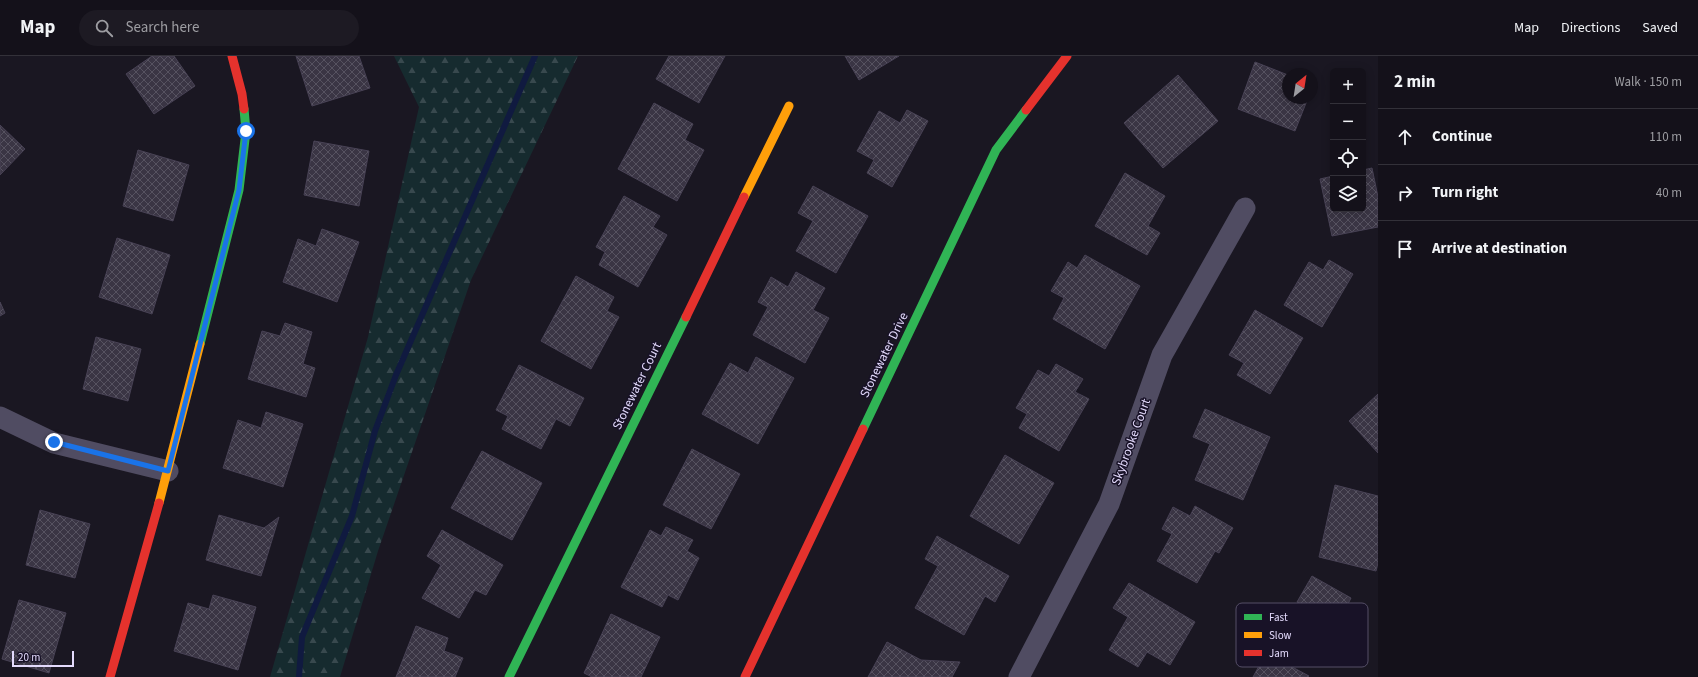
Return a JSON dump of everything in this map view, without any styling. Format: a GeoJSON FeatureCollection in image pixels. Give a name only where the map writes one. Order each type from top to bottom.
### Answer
{"type":"FeatureCollection","features":[{"type":"Feature","properties":{"kind":"street"},"geometry":{"type":"LineString","coordinates":[[110,677],[168,471],[239,190],[246,131],[242,94],[232,56]]}},
{"type":"Feature","properties":{"kind":"street","name":"Stonewater Drive"},"geometry":{"type":"LineString","coordinates":[[745,677],[996,150],[1067,56]]}},
{"type":"Feature","properties":{"kind":"street","name":"Stonewater Court"},"geometry":{"type":"LineString","coordinates":[[509,677],[789,106]]}},
{"type":"Feature","properties":{"kind":"street","name":"Skybrooke Court"},"geometry":{"type":"LineString","coordinates":[[1019,677],[1109,504],[1162,355],[1245,208]]}},
{"type":"Feature","properties":{"kind":"street"},"geometry":{"type":"LineString","coordinates":[[0,417],[54,442],[168,471]]}},
{"type":"Feature","properties":{"kind":"green space"},"geometry":{"type":"Polygon","coordinates":[[[394,56],[578,56],[471,280],[378,551],[340,677],[270,677],[368,337],[419,107],[394,56]]]}},
{"type":"Feature","properties":{"kind":"building"},"geometry":{"type":"Polygon","coordinates":[[[152,56],[174,56],[195,86],[154,114],[126,74],[152,56]]]}},
{"type":"Feature","properties":{"kind":"building"},"geometry":{"type":"Polygon","coordinates":[[[296,56],[359,56],[370,88],[312,106],[296,56]]]}},
{"type":"Feature","properties":{"kind":"building"},"geometry":{"type":"Polygon","coordinates":[[[669,56],[725,56],[699,103],[656,79],[669,56]]]}},
{"type":"Feature","properties":{"kind":"building"},"geometry":{"type":"Polygon","coordinates":[[[845,56],[899,56],[859,80],[845,56]]]}},
{"type":"Feature","properties":{"kind":"building"},"geometry":{"type":"Polygon","coordinates":[[[1255,62],[1282,73],[1282,104],[1306,104],[1295,131],[1238,109],[1255,62]]]}},
{"type":"Feature","properties":{"kind":"building"},"geometry":{"type":"Polygon","coordinates":[[[1178,75],[1218,121],[1163,168],[1124,123],[1178,75]]]}},
{"type":"Feature","properties":{"kind":"building"},"geometry":{"type":"Polygon","coordinates":[[[654,103],[693,124],[685,140],[704,150],[677,201],[618,169],[654,103]]]}},
{"type":"Feature","properties":{"kind":"building"},"geometry":{"type":"Polygon","coordinates":[[[907,110],[928,121],[892,187],[867,173],[874,160],[857,151],[879,111],[900,123],[907,110]]]}},
{"type":"Feature","properties":{"kind":"building"},"geometry":{"type":"Polygon","coordinates":[[[0,125],[25,149],[0,175],[0,125]]]}},
{"type":"Feature","properties":{"kind":"building"},"geometry":{"type":"Polygon","coordinates":[[[314,141],[369,151],[359,206],[304,195],[314,141]]]}},
{"type":"Feature","properties":{"kind":"building"},"geometry":{"type":"Polygon","coordinates":[[[138,150],[189,165],[173,221],[123,206],[138,150]]]}},
{"type":"Feature","properties":{"kind":"building"},"geometry":{"type":"Polygon","coordinates":[[[1372,168],[1378,197],[1378,227],[1332,236],[1320,179],[1330,177],[1330,212],[1366,212],[1366,169],[1372,168]]]}},
{"type":"Feature","properties":{"kind":"building"},"geometry":{"type":"Polygon","coordinates":[[[1125,173],[1165,196],[1148,226],[1160,233],[1147,255],[1095,226],[1125,173]]]}},
{"type":"Feature","properties":{"kind":"building"},"geometry":{"type":"Polygon","coordinates":[[[813,186],[868,216],[836,273],[796,251],[813,221],[798,213],[813,186]]]}},
{"type":"Feature","properties":{"kind":"building"},"geometry":{"type":"Polygon","coordinates":[[[624,196],[660,216],[653,227],[667,235],[638,287],[599,265],[605,252],[596,247],[624,196]]]}},
{"type":"Feature","properties":{"kind":"building"},"geometry":{"type":"Polygon","coordinates":[[[322,229],[359,242],[337,302],[283,282],[298,239],[316,246],[322,229]]]}},
{"type":"Feature","properties":{"kind":"building"},"geometry":{"type":"Polygon","coordinates":[[[117,238],[170,255],[152,314],[99,297],[117,238]]]}},
{"type":"Feature","properties":{"kind":"building"},"geometry":{"type":"Polygon","coordinates":[[[1085,255],[1140,286],[1105,349],[1053,319],[1064,298],[1051,291],[1068,262],[1077,268],[1085,255]]]}},
{"type":"Feature","properties":{"kind":"building"},"geometry":{"type":"Polygon","coordinates":[[[1329,260],[1353,274],[1322,327],[1284,305],[1309,262],[1323,270],[1329,260]]]}},
{"type":"Feature","properties":{"kind":"building"},"geometry":{"type":"Polygon","coordinates":[[[796,272],[825,288],[813,310],[829,318],[805,363],[753,335],[768,307],[758,302],[771,277],[788,287],[796,272]]]}},
{"type":"Feature","properties":{"kind":"building"},"geometry":{"type":"Polygon","coordinates":[[[576,276],[614,297],[607,311],[619,317],[591,369],[541,341],[576,276]]]}},
{"type":"Feature","properties":{"kind":"building"},"geometry":{"type":"Polygon","coordinates":[[[0,302],[5,313],[0,316],[0,302]]]}},
{"type":"Feature","properties":{"kind":"building"},"geometry":{"type":"Polygon","coordinates":[[[1255,310],[1303,338],[1270,394],[1237,375],[1244,363],[1229,355],[1255,310]]]}},
{"type":"Feature","properties":{"kind":"building"},"geometry":{"type":"Polygon","coordinates":[[[285,323],[312,332],[303,364],[315,368],[306,397],[248,379],[262,331],[280,336],[285,323]]]}},
{"type":"Feature","properties":{"kind":"building"},"geometry":{"type":"Polygon","coordinates":[[[96,337],[141,349],[128,401],[83,389],[96,337]]]}},
{"type":"Feature","properties":{"kind":"building"},"geometry":{"type":"Polygon","coordinates":[[[756,357],[794,378],[758,444],[702,414],[730,363],[748,373],[756,357]]]}},
{"type":"Feature","properties":{"kind":"building"},"geometry":{"type":"Polygon","coordinates":[[[1056,364],[1083,379],[1075,392],[1089,399],[1059,451],[1019,428],[1027,414],[1016,408],[1038,370],[1049,376],[1056,364]]]}},
{"type":"Feature","properties":{"kind":"building"},"geometry":{"type":"Polygon","coordinates":[[[519,365],[584,398],[570,426],[556,419],[541,449],[502,429],[508,416],[496,410],[519,365]]]}},
{"type":"Feature","properties":{"kind":"building"},"geometry":{"type":"Polygon","coordinates":[[[1378,394],[1378,453],[1349,421],[1378,394]]]}},
{"type":"Feature","properties":{"kind":"building"},"geometry":{"type":"Polygon","coordinates":[[[1205,409],[1270,437],[1243,500],[1195,480],[1210,444],[1193,437],[1205,409]]]}},
{"type":"Feature","properties":{"kind":"building"},"geometry":{"type":"Polygon","coordinates":[[[266,412],[303,424],[283,487],[223,468],[238,420],[261,428],[266,412]]]}},
{"type":"Feature","properties":{"kind":"building"},"geometry":{"type":"Polygon","coordinates":[[[692,449],[740,474],[711,529],[663,505],[692,449]]]}},
{"type":"Feature","properties":{"kind":"building"},"geometry":{"type":"Polygon","coordinates":[[[482,451],[542,483],[512,540],[451,508],[482,451]]]}},
{"type":"Feature","properties":{"kind":"building"},"geometry":{"type":"Polygon","coordinates":[[[1005,455],[1054,483],[1019,544],[970,516],[1005,455]]]}},
{"type":"Feature","properties":{"kind":"building"},"geometry":{"type":"Polygon","coordinates":[[[1335,485],[1378,496],[1378,563],[1376,571],[1319,557],[1335,485]]]}},
{"type":"Feature","properties":{"kind":"building"},"geometry":{"type":"Polygon","coordinates":[[[1195,506],[1233,528],[1219,553],[1215,551],[1197,583],[1157,561],[1172,534],[1162,529],[1173,507],[1190,516],[1195,506]]]}},
{"type":"Feature","properties":{"kind":"building"},"geometry":{"type":"Polygon","coordinates":[[[40,510],[90,524],[75,578],[26,565],[40,510]]]}},
{"type":"Feature","properties":{"kind":"building"},"geometry":{"type":"Polygon","coordinates":[[[219,515],[264,528],[279,517],[261,576],[206,560],[219,515]]]}},
{"type":"Feature","properties":{"kind":"building"},"geometry":{"type":"Polygon","coordinates":[[[666,527],[693,540],[687,551],[699,558],[678,600],[668,595],[662,607],[621,587],[650,530],[661,536],[666,527]]]}},
{"type":"Feature","properties":{"kind":"building"},"geometry":{"type":"Polygon","coordinates":[[[442,530],[503,565],[486,595],[475,590],[459,618],[422,598],[441,565],[427,556],[442,530]]]}},
{"type":"Feature","properties":{"kind":"building"},"geometry":{"type":"Polygon","coordinates":[[[937,536],[1009,576],[995,602],[985,596],[964,635],[915,608],[938,566],[925,559],[937,536]]]}},
{"type":"Feature","properties":{"kind":"building"},"geometry":{"type":"Polygon","coordinates":[[[1312,576],[1351,598],[1348,603],[1297,602],[1312,576]]]}},
{"type":"Feature","properties":{"kind":"building"},"geometry":{"type":"Polygon","coordinates":[[[1129,583],[1195,622],[1170,665],[1147,652],[1138,667],[1109,650],[1128,617],[1113,608],[1129,583]]]}},
{"type":"Feature","properties":{"kind":"building"},"geometry":{"type":"Polygon","coordinates":[[[213,595],[256,607],[238,670],[174,651],[188,603],[209,609],[213,595]]]}},
{"type":"Feature","properties":{"kind":"building"},"geometry":{"type":"Polygon","coordinates":[[[19,600],[66,613],[49,673],[2,659],[19,600]]]}},
{"type":"Feature","properties":{"kind":"building"},"geometry":{"type":"Polygon","coordinates":[[[611,614],[660,637],[641,677],[592,677],[584,673],[611,614]]]}},
{"type":"Feature","properties":{"kind":"building"},"geometry":{"type":"Polygon","coordinates":[[[416,626],[448,638],[444,651],[463,658],[455,677],[396,677],[416,626]]]}},
{"type":"Feature","properties":{"kind":"building"},"geometry":{"type":"Polygon","coordinates":[[[887,642],[921,660],[960,662],[952,677],[868,677],[887,642]]]}},
{"type":"Feature","properties":{"kind":"building"},"geometry":{"type":"Polygon","coordinates":[[[1258,667],[1292,667],[1309,676],[1308,677],[1253,677],[1258,667]]]}},
{"type":"Feature","properties":{"kind":"waterway"},"geometry":{"type":"LineString","coordinates":[[299,677],[302,637],[352,516],[375,431],[396,375],[535,56]]}},
{"type":"Feature","properties":{"kind":"traffic: fast"},"geometry":{"type":"LineString","coordinates":[[200,344],[239,190],[246,131],[244,109]]}},
{"type":"Feature","properties":{"kind":"traffic: fast"},"geometry":{"type":"LineString","coordinates":[[863,429],[996,150],[1026,110]]}},
{"type":"Feature","properties":{"kind":"traffic: fast"},"geometry":{"type":"LineString","coordinates":[[509,677],[686,317]]}},
{"type":"Feature","properties":{"kind":"traffic: slow"},"geometry":{"type":"LineString","coordinates":[[744,197],[789,106]]}},
{"type":"Feature","properties":{"kind":"traffic: slow"},"geometry":{"type":"LineString","coordinates":[[159,503],[200,344]]}},
{"type":"Feature","properties":{"kind":"traffic: jam"},"geometry":{"type":"LineString","coordinates":[[232,56],[242,94],[244,109]]}},
{"type":"Feature","properties":{"kind":"traffic: jam"},"geometry":{"type":"LineString","coordinates":[[1026,110],[1067,56]]}},
{"type":"Feature","properties":{"kind":"traffic: jam"},"geometry":{"type":"LineString","coordinates":[[686,317],[744,197]]}},
{"type":"Feature","properties":{"kind":"traffic: jam"},"geometry":{"type":"LineString","coordinates":[[745,677],[863,429]]}},
{"type":"Feature","properties":{"kind":"traffic: jam"},"geometry":{"type":"LineString","coordinates":[[110,677],[159,503]]}},
{"type":"Feature","properties":{"kind":"route"},"geometry":{"type":"LineString","coordinates":[[54,442],[168,471],[239,190],[246,131]]}}]}
